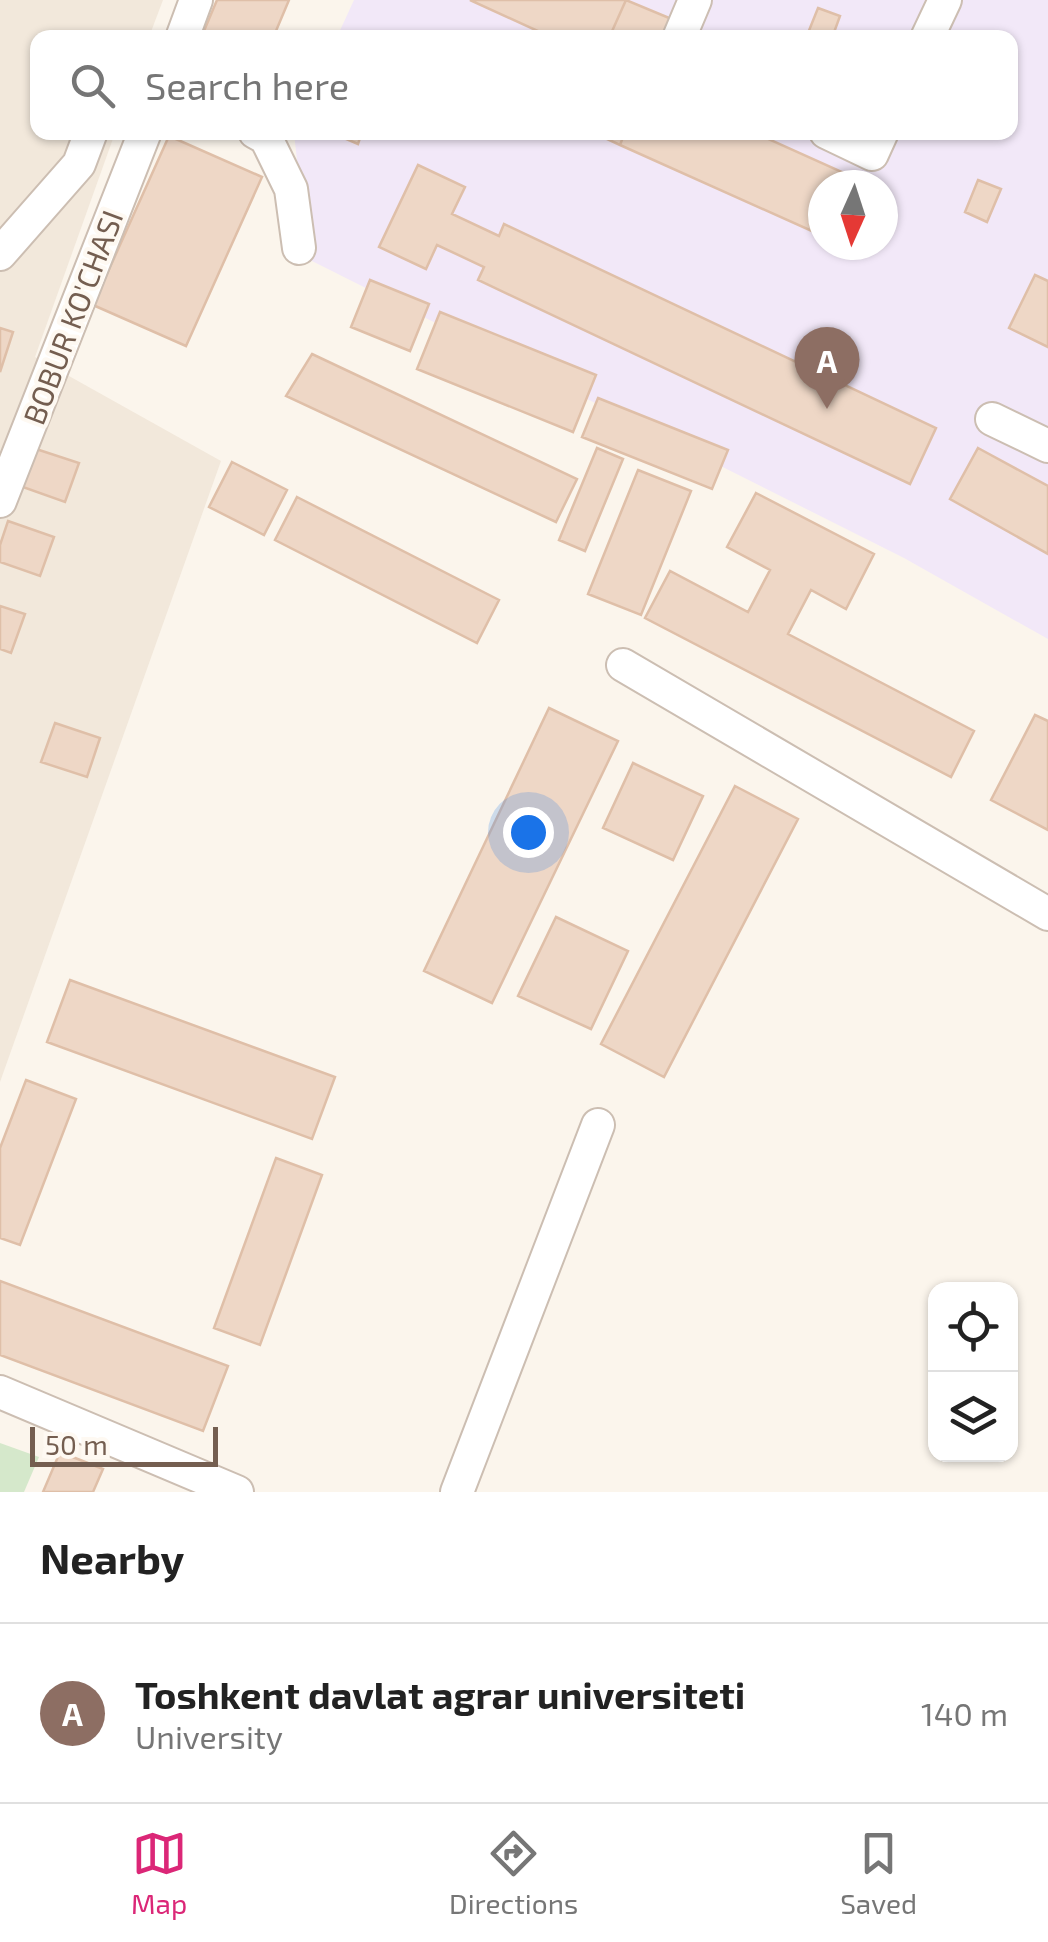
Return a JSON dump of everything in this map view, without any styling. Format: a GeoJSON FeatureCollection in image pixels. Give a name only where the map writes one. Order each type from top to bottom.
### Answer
{"type":"FeatureCollection","features":[{"type":"Feature","properties":{"kind":"street"},"geometry":{"type":"LineString","coordinates":[[185,30],[196,0]]}},
{"type":"Feature","properties":{"kind":"street"},"geometry":{"type":"LineString","coordinates":[[682,30],[695,0]]}},
{"type":"Feature","properties":{"kind":"street"},"geometry":{"type":"LineString","coordinates":[[931,30],[945,0]]}},
{"type":"Feature","properties":{"kind":"street"},"geometry":{"type":"LineString","coordinates":[[0,254],[80,164],[88,140]]}},
{"type":"Feature","properties":{"kind":"street","name":"BOBUR KO'CHASI"},"geometry":{"type":"LineString","coordinates":[[0,501],[142,140]]}},
{"type":"Feature","properties":{"kind":"street"},"geometry":{"type":"LineString","coordinates":[[267,140],[291,189],[299,248]]}},
{"type":"Feature","properties":{"kind":"street"},"geometry":{"type":"LineString","coordinates":[[843,140],[872,154],[878,140]]}},
{"type":"Feature","properties":{"kind":"street"},"geometry":{"type":"LineString","coordinates":[[992,420],[1048,446]]}},
{"type":"Feature","properties":{"kind":"street"},"geometry":{"type":"LineString","coordinates":[[624,665],[1048,914]]}},
{"type":"Feature","properties":{"kind":"street"},"geometry":{"type":"LineString","coordinates":[[457,1492],[598,1125]]}},
{"type":"Feature","properties":{"kind":"street"},"geometry":{"type":"LineString","coordinates":[[0,1392],[237,1492]]}},
{"type":"Feature","properties":{"kind":"shaded area"},"geometry":{"type":"Polygon","coordinates":[[[0,0],[163,0],[152,30],[30,30],[30,140],[112,140],[35,357],[221,461],[0,1082],[0,0]]]}},
{"type":"Feature","properties":{"kind":"shaded area"},"geometry":{"type":"Polygon","coordinates":[[[354,0],[1048,0],[1048,639],[904,558],[308,259],[295,140],[1018,140],[1018,30],[340,30],[354,0]]]}},
{"type":"Feature","properties":{"kind":"green space"},"geometry":{"type":"Polygon","coordinates":[[[0,1443],[39,1457],[24,1492],[0,1492],[0,1443]]]}},
{"type":"Feature","properties":{"kind":"building"},"geometry":{"type":"Polygon","coordinates":[[[217,0],[289,0],[276,30],[204,30],[217,0]]]}},
{"type":"Feature","properties":{"kind":"building"},"geometry":{"type":"Polygon","coordinates":[[[470,0],[626,0],[613,30],[536,30],[470,0]]]}},
{"type":"Feature","properties":{"kind":"building"},"geometry":{"type":"Polygon","coordinates":[[[626,0],[674,20],[670,30],[613,30],[626,0]]]}},
{"type":"Feature","properties":{"kind":"building"},"geometry":{"type":"Polygon","coordinates":[[[818,8],[840,16],[835,30],[809,30],[818,8]]]}},
{"type":"Feature","properties":{"kind":"building"},"geometry":{"type":"Polygon","coordinates":[[[167,140],[178,140],[262,177],[186,346],[93,305],[167,140]]]}},
{"type":"Feature","properties":{"kind":"building"},"geometry":{"type":"Polygon","coordinates":[[[622,140],[771,140],[838,170],[808,170],[808,229],[620,145],[622,140]]]}},
{"type":"Feature","properties":{"kind":"building"},"geometry":{"type":"Polygon","coordinates":[[[418,165],[465,187],[452,214],[499,236],[504,224],[936,428],[910,484],[478,280],[484,267],[437,245],[426,269],[379,247],[418,165]]]}},
{"type":"Feature","properties":{"kind":"building"},"geometry":{"type":"Polygon","coordinates":[[[978,180],[1001,189],[987,222],[965,212],[978,180]]]}},
{"type":"Feature","properties":{"kind":"building"},"geometry":{"type":"Polygon","coordinates":[[[1035,275],[1048,281],[1048,347],[1009,328],[1035,275]]]}},
{"type":"Feature","properties":{"kind":"building"},"geometry":{"type":"Polygon","coordinates":[[[370,280],[429,304],[410,351],[351,327],[370,280]]]}},
{"type":"Feature","properties":{"kind":"building"},"geometry":{"type":"Polygon","coordinates":[[[440,312],[596,375],[573,432],[417,369],[440,312]]]}},
{"type":"Feature","properties":{"kind":"building"},"geometry":{"type":"Polygon","coordinates":[[[0,328],[13,332],[0,372],[0,328]]]}},
{"type":"Feature","properties":{"kind":"building"},"geometry":{"type":"Polygon","coordinates":[[[312,354],[577,479],[556,522],[286,396],[312,354]]]}},
{"type":"Feature","properties":{"kind":"building"},"geometry":{"type":"Polygon","coordinates":[[[598,398],[728,450],[712,489],[582,437],[598,398]]]}},
{"type":"Feature","properties":{"kind":"building"},"geometry":{"type":"Polygon","coordinates":[[[33,448],[79,463],[65,502],[20,486],[33,448]]]}},
{"type":"Feature","properties":{"kind":"building"},"geometry":{"type":"Polygon","coordinates":[[[597,448],[623,459],[585,551],[559,540],[597,448]]]}},
{"type":"Feature","properties":{"kind":"building"},"geometry":{"type":"Polygon","coordinates":[[[978,448],[1048,486],[1048,554],[950,499],[978,448]]]}},
{"type":"Feature","properties":{"kind":"building"},"geometry":{"type":"Polygon","coordinates":[[[232,462],[287,490],[264,535],[209,507],[232,462]]]}},
{"type":"Feature","properties":{"kind":"building"},"geometry":{"type":"Polygon","coordinates":[[[638,470],[691,491],[641,615],[588,594],[638,470]]]}},
{"type":"Feature","properties":{"kind":"building"},"geometry":{"type":"Polygon","coordinates":[[[756,493],[874,554],[846,609],[811,590],[788,634],[974,731],[951,777],[645,618],[670,571],[748,612],[770,570],[727,547],[756,493]]]}},
{"type":"Feature","properties":{"kind":"building"},"geometry":{"type":"Polygon","coordinates":[[[297,497],[499,600],[477,643],[275,540],[297,497]]]}},
{"type":"Feature","properties":{"kind":"building"},"geometry":{"type":"Polygon","coordinates":[[[8,521],[54,537],[40,576],[0,562],[0,545],[8,521]]]}},
{"type":"Feature","properties":{"kind":"building"},"geometry":{"type":"Polygon","coordinates":[[[0,606],[25,614],[11,653],[0,649],[0,606]]]}},
{"type":"Feature","properties":{"kind":"building"},"geometry":{"type":"Polygon","coordinates":[[[549,708],[618,741],[492,1003],[424,971],[549,708]]]}},
{"type":"Feature","properties":{"kind":"building"},"geometry":{"type":"Polygon","coordinates":[[[1035,715],[1048,721],[1048,830],[991,800],[1035,715]]]}},
{"type":"Feature","properties":{"kind":"building"},"geometry":{"type":"Polygon","coordinates":[[[55,723],[100,738],[87,777],[41,762],[55,723]]]}},
{"type":"Feature","properties":{"kind":"building"},"geometry":{"type":"Polygon","coordinates":[[[633,763],[703,796],[673,860],[603,828],[633,763]]]}},
{"type":"Feature","properties":{"kind":"building"},"geometry":{"type":"Polygon","coordinates":[[[735,786],[798,819],[664,1077],[601,1044],[735,786]]]}},
{"type":"Feature","properties":{"kind":"building"},"geometry":{"type":"Polygon","coordinates":[[[556,917],[628,951],[591,1029],[518,996],[556,917]]]}},
{"type":"Feature","properties":{"kind":"building"},"geometry":{"type":"Polygon","coordinates":[[[70,980],[335,1077],[312,1139],[47,1042],[70,980]]]}},
{"type":"Feature","properties":{"kind":"building"},"geometry":{"type":"Polygon","coordinates":[[[26,1080],[76,1099],[20,1245],[0,1238],[0,1148],[26,1080]]]}},
{"type":"Feature","properties":{"kind":"building"},"geometry":{"type":"Polygon","coordinates":[[[276,1158],[322,1175],[260,1345],[214,1328],[276,1158]]]}},
{"type":"Feature","properties":{"kind":"building"},"geometry":{"type":"Polygon","coordinates":[[[0,1281],[228,1366],[203,1431],[0,1355],[0,1281]]]}},
{"type":"Feature","properties":{"kind":"building"},"geometry":{"type":"Polygon","coordinates":[[[60,1452],[103,1469],[93,1492],[43,1492],[60,1452]]]}},
{"type":"Feature","properties":{"kind":"place","name":"Toshkent davlat agrar universiteti"},"geometry":{"type":"Point","coordinates":[827,409]}}]}
